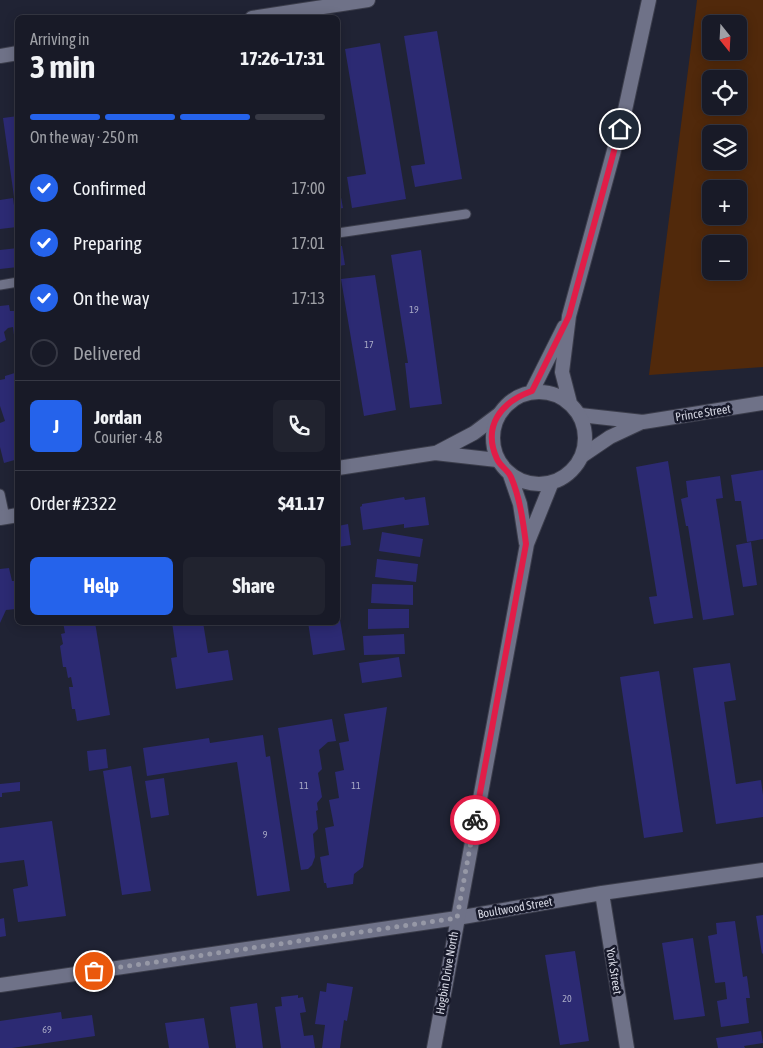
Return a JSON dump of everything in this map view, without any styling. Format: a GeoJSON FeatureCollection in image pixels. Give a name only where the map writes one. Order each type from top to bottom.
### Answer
{"type":"FeatureCollection","features":[{"type":"Feature","properties":{"kind":"street"},"geometry":{"type":"LineString","coordinates":[[271,15],[368,0]]}},
{"type":"Feature","properties":{"kind":"street"},"geometry":{"type":"LineString","coordinates":[[570,403],[562,372],[569,316],[625,110],[649,0]]}},
{"type":"Feature","properties":{"kind":"street"},"geometry":{"type":"LineString","coordinates":[[0,56],[15,54]]}},
{"type":"Feature","properties":{"kind":"street"},"geometry":{"type":"LineString","coordinates":[[532,391],[569,316]]}},
{"type":"Feature","properties":{"kind":"street"},"geometry":{"type":"LineString","coordinates":[[532,391],[559,395],[570,403],[580,415],[585,428],[582,456],[574,468],[564,477],[552,482],[537,484],[523,482],[510,474],[497,460],[492,445],[493,429],[498,415],[506,404],[518,396],[532,391]]}},
{"type":"Feature","properties":{"kind":"street","name":"Prince Street"},"geometry":{"type":"LineString","coordinates":[[580,415],[643,422],[763,404]]}},
{"type":"Feature","properties":{"kind":"street"},"geometry":{"type":"LineString","coordinates":[[435,453],[474,433],[498,415]]}},
{"type":"Feature","properties":{"kind":"street","name":"Prince Street"},"geometry":{"type":"LineString","coordinates":[[582,456],[610,437],[643,422]]}},
{"type":"Feature","properties":{"kind":"street"},"geometry":{"type":"LineString","coordinates":[[340,468],[435,453],[497,460]]}},
{"type":"Feature","properties":{"kind":"street","name":"Hogbin Drive North"},"geometry":{"type":"LineString","coordinates":[[510,474],[520,504],[526,544]]}},
{"type":"Feature","properties":{"kind":"street","name":"Hogbin Drive North"},"geometry":{"type":"LineString","coordinates":[[434,1048],[526,544],[552,482]]}},
{"type":"Feature","properties":{"kind":"street","name":"Boultwood Street"},"geometry":{"type":"LineString","coordinates":[[0,984],[457,918],[602,893],[763,870]]}},
{"type":"Feature","properties":{"kind":"street","name":"York Street"},"geometry":{"type":"LineString","coordinates":[[602,893],[627,1048]]}},
{"type":"Feature","properties":{"kind":"lane"},"geometry":{"type":"LineString","coordinates":[[340,233],[466,214]]}},
{"type":"Feature","properties":{"kind":"lane"},"geometry":{"type":"LineString","coordinates":[[0,285],[15,282]]}},
{"type":"Feature","properties":{"kind":"lane"},"geometry":{"type":"LineString","coordinates":[[0,494],[7,517]]}},
{"type":"Feature","properties":{"kind":"shaded area"},"geometry":{"type":"Polygon","coordinates":[[[697,0],[763,0],[763,367],[649,375],[697,0]]]}},
{"type":"Feature","properties":{"kind":"building"},"geometry":{"type":"Polygon","coordinates":[[[437,31],[462,179],[415,187],[411,166],[425,164],[404,36],[437,31]]]}},
{"type":"Feature","properties":{"kind":"building"},"geometry":{"type":"Polygon","coordinates":[[[380,43],[406,199],[352,208],[347,177],[366,174],[345,49],[380,43]]]}},
{"type":"Feature","properties":{"kind":"building"},"geometry":{"type":"Polygon","coordinates":[[[15,116],[15,204],[3,118],[15,116]]]}},
{"type":"Feature","properties":{"kind":"building"},"geometry":{"type":"Polygon","coordinates":[[[340,192],[343,208],[340,209],[340,192]]]}},
{"type":"Feature","properties":{"kind":"building"},"geometry":{"type":"Polygon","coordinates":[[[13,198],[15,227],[0,229],[0,200],[13,198]]]}},
{"type":"Feature","properties":{"kind":"building"},"geometry":{"type":"Polygon","coordinates":[[[340,246],[342,246],[345,265],[340,266],[340,246]]]}},
{"type":"Feature","properties":{"kind":"building"},"geometry":{"type":"Polygon","coordinates":[[[15,248],[15,267],[0,269],[0,250],[15,248]]]}},
{"type":"Feature","properties":{"kind":"building"},"geometry":{"type":"Polygon","coordinates":[[[421,250],[442,404],[410,408],[405,363],[408,363],[391,255],[421,250]]]}},
{"type":"Feature","properties":{"kind":"building"},"geometry":{"type":"Polygon","coordinates":[[[375,275],[396,410],[364,416],[341,279],[375,275]]]}},
{"type":"Feature","properties":{"kind":"building"},"geometry":{"type":"Polygon","coordinates":[[[9,305],[10,311],[15,311],[15,335],[13,327],[8,328],[4,332],[6,340],[0,343],[0,306],[9,305]]]}},
{"type":"Feature","properties":{"kind":"building"},"geometry":{"type":"Polygon","coordinates":[[[15,373],[15,460],[4,463],[0,447],[0,423],[5,421],[0,406],[0,380],[5,379],[5,376],[15,373]]]}},
{"type":"Feature","properties":{"kind":"building"},"geometry":{"type":"Polygon","coordinates":[[[668,461],[693,618],[654,624],[649,597],[657,596],[636,467],[668,461]]]}},
{"type":"Feature","properties":{"kind":"building"},"geometry":{"type":"Polygon","coordinates":[[[763,470],[763,539],[747,542],[741,501],[735,501],[731,475],[763,470]]]}},
{"type":"Feature","properties":{"kind":"building"},"geometry":{"type":"Polygon","coordinates":[[[720,476],[723,498],[716,499],[734,615],[703,620],[688,526],[686,526],[681,499],[688,497],[686,481],[720,476]]]}},
{"type":"Feature","properties":{"kind":"building"},"geometry":{"type":"Polygon","coordinates":[[[404,497],[405,500],[425,497],[429,525],[404,528],[404,524],[363,530],[360,507],[362,504],[404,497]]]}},
{"type":"Feature","properties":{"kind":"building"},"geometry":{"type":"Polygon","coordinates":[[[348,524],[351,545],[340,547],[340,526],[348,524]]]}},
{"type":"Feature","properties":{"kind":"building"},"geometry":{"type":"Polygon","coordinates":[[[382,532],[423,539],[420,557],[379,551],[382,532]]]}},
{"type":"Feature","properties":{"kind":"building"},"geometry":{"type":"Polygon","coordinates":[[[751,542],[757,585],[743,587],[736,545],[751,542]]]}},
{"type":"Feature","properties":{"kind":"building"},"geometry":{"type":"Polygon","coordinates":[[[377,559],[418,564],[416,582],[375,577],[377,559]]]}},
{"type":"Feature","properties":{"kind":"building"},"geometry":{"type":"Polygon","coordinates":[[[9,568],[12,581],[15,581],[15,609],[6,610],[0,623],[0,569],[9,568]]]}},
{"type":"Feature","properties":{"kind":"building"},"geometry":{"type":"Polygon","coordinates":[[[372,584],[413,585],[413,605],[371,603],[372,584]]]}},
{"type":"Feature","properties":{"kind":"building"},"geometry":{"type":"Polygon","coordinates":[[[368,609],[409,609],[409,628],[368,629],[368,609]]]}},
{"type":"Feature","properties":{"kind":"building"},"geometry":{"type":"Polygon","coordinates":[[[340,620],[345,650],[313,655],[308,625],[340,625],[340,620]]]}},
{"type":"Feature","properties":{"kind":"building"},"geometry":{"type":"Polygon","coordinates":[[[64,625],[95,625],[110,715],[77,721],[75,709],[72,709],[69,687],[73,687],[71,677],[68,678],[66,667],[63,667],[60,646],[63,644],[61,634],[65,633],[64,625]]]}},
{"type":"Feature","properties":{"kind":"building"},"geometry":{"type":"Polygon","coordinates":[[[172,625],[203,625],[208,653],[228,650],[233,680],[176,689],[171,658],[177,657],[172,625]]]}},
{"type":"Feature","properties":{"kind":"building"},"geometry":{"type":"Polygon","coordinates":[[[404,634],[405,654],[364,655],[363,636],[404,634]]]}},
{"type":"Feature","properties":{"kind":"building"},"geometry":{"type":"Polygon","coordinates":[[[399,657],[402,677],[362,683],[359,663],[399,657]]]}},
{"type":"Feature","properties":{"kind":"building"},"geometry":{"type":"Polygon","coordinates":[[[730,663],[736,700],[724,702],[736,784],[761,780],[763,817],[716,824],[693,668],[730,663]]]}},
{"type":"Feature","properties":{"kind":"building"},"geometry":{"type":"Polygon","coordinates":[[[659,671],[683,832],[644,838],[620,677],[659,671]]]}},
{"type":"Feature","properties":{"kind":"building"},"geometry":{"type":"Polygon","coordinates":[[[387,707],[363,867],[354,874],[353,884],[327,888],[326,883],[324,883],[320,857],[329,855],[325,828],[334,826],[329,800],[339,798],[335,772],[344,770],[339,743],[349,741],[344,714],[387,707]]]}},
{"type":"Feature","properties":{"kind":"building"},"geometry":{"type":"Polygon","coordinates":[[[332,719],[336,741],[328,742],[319,750],[322,769],[318,773],[322,797],[317,803],[318,810],[316,811],[318,829],[313,834],[315,857],[308,869],[301,870],[278,728],[332,719]]]}},
{"type":"Feature","properties":{"kind":"building"},"geometry":{"type":"Polygon","coordinates":[[[263,735],[266,757],[270,756],[290,891],[257,896],[237,762],[147,776],[143,748],[209,738],[210,743],[263,735]]]}},
{"type":"Feature","properties":{"kind":"building"},"geometry":{"type":"Polygon","coordinates":[[[106,749],[108,768],[89,771],[87,751],[106,749]]]}},
{"type":"Feature","properties":{"kind":"building"},"geometry":{"type":"Polygon","coordinates":[[[131,766],[151,891],[122,895],[103,771],[131,766]]]}},
{"type":"Feature","properties":{"kind":"building"},"geometry":{"type":"Polygon","coordinates":[[[164,778],[169,815],[151,818],[145,781],[164,778]]]}},
{"type":"Feature","properties":{"kind":"building"},"geometry":{"type":"Polygon","coordinates":[[[20,782],[20,791],[2,793],[2,797],[0,797],[0,784],[20,782]]]}},
{"type":"Feature","properties":{"kind":"building"},"geometry":{"type":"Polygon","coordinates":[[[52,821],[66,916],[18,922],[13,889],[28,886],[24,860],[0,863],[0,828],[52,821]]]}},
{"type":"Feature","properties":{"kind":"building"},"geometry":{"type":"Polygon","coordinates":[[[763,915],[763,953],[762,954],[756,916],[763,915]]]}},
{"type":"Feature","properties":{"kind":"building"},"geometry":{"type":"Polygon","coordinates":[[[4,918],[6,936],[0,937],[0,919],[4,918]]]}},
{"type":"Feature","properties":{"kind":"building"},"geometry":{"type":"Polygon","coordinates":[[[735,921],[743,977],[747,976],[750,998],[746,998],[749,1023],[721,1027],[717,1001],[727,999],[725,982],[715,983],[708,936],[717,934],[716,923],[735,921]]]}},
{"type":"Feature","properties":{"kind":"building"},"geometry":{"type":"Polygon","coordinates":[[[693,938],[705,1016],[674,1020],[662,943],[693,938]]]}},
{"type":"Feature","properties":{"kind":"building"},"geometry":{"type":"Polygon","coordinates":[[[575,951],[589,1041],[560,1045],[545,955],[575,951]]]}},
{"type":"Feature","properties":{"kind":"building"},"geometry":{"type":"Polygon","coordinates":[[[327,983],[353,987],[347,1021],[344,1020],[340,1048],[322,1048],[325,1025],[315,1024],[320,991],[326,992],[327,983]]]}},
{"type":"Feature","properties":{"kind":"building"},"geometry":{"type":"Polygon","coordinates":[[[298,995],[298,998],[303,997],[306,1012],[300,1013],[304,1036],[313,1035],[315,1048],[281,1048],[275,1007],[282,1006],[281,997],[298,995]]]}},
{"type":"Feature","properties":{"kind":"building"},"geometry":{"type":"Polygon","coordinates":[[[257,1003],[263,1048],[236,1048],[230,1007],[257,1003]]]}},
{"type":"Feature","properties":{"kind":"building"},"geometry":{"type":"Polygon","coordinates":[[[61,1012],[62,1019],[92,1015],[95,1036],[12,1048],[0,1048],[0,1021],[61,1012]]]}},
{"type":"Feature","properties":{"kind":"building"},"geometry":{"type":"Polygon","coordinates":[[[204,1018],[209,1048],[169,1048],[165,1023],[204,1018]]]}},
{"type":"Feature","properties":{"kind":"building"},"geometry":{"type":"Polygon","coordinates":[[[761,1031],[763,1043],[744,1046],[745,1048],[718,1048],[716,1038],[761,1031]]]}},
{"type":"Feature","properties":{"kind":"way so far"},"geometry":{"type":"LineString","coordinates":[[94,971],[457,918],[475,820]]}},
{"type":"Feature","properties":{"kind":"route"},"geometry":{"type":"LineString","coordinates":[[475,820],[526,544],[520,504],[510,474],[497,460],[492,445],[493,429],[498,415],[506,404],[518,396],[532,391],[569,316],[620,129]]}}]}
